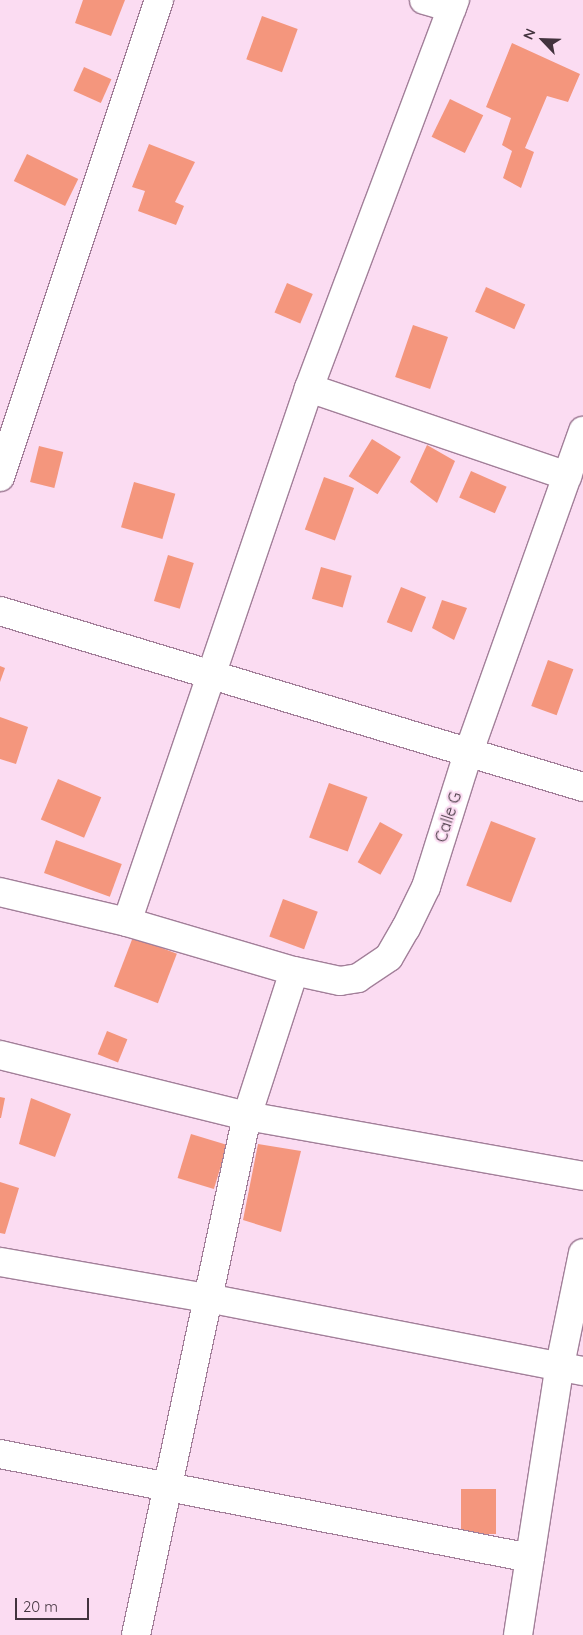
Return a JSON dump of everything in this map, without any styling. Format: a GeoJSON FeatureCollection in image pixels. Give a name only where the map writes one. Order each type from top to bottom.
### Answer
{"type":"FeatureCollection","features":[{"type":"Feature","properties":{"kind":"street"},"geometry":{"type":"LineString","coordinates":[[0,477],[159,0]]}},
{"type":"Feature","properties":{"kind":"street"},"geometry":{"type":"LineString","coordinates":[[127,922],[310,388],[453,4],[424,0]]}},
{"type":"Feature","properties":{"kind":"street"},"geometry":{"type":"LineString","coordinates":[[310,388],[567,476]]}},
{"type":"Feature","properties":{"kind":"street","name":"Calle G"},"geometry":{"type":"LineString","coordinates":[[0,892],[127,922],[294,971],[340,981],[358,978],[389,957],[426,887],[468,754],[583,431]]}},
{"type":"Feature","properties":{"kind":"street"},"geometry":{"type":"LineString","coordinates":[[0,611],[468,754],[583,787]]}},
{"type":"Feature","properties":{"kind":"street"},"geometry":{"type":"LineString","coordinates":[[136,1635],[247,1116],[294,971]]}},
{"type":"Feature","properties":{"kind":"street"},"geometry":{"type":"LineString","coordinates":[[0,1055],[247,1116],[583,1176]]}},
{"type":"Feature","properties":{"kind":"street"},"geometry":{"type":"LineString","coordinates":[[518,1635],[530,1558],[572,1368],[583,1253]]}},
{"type":"Feature","properties":{"kind":"street"},"geometry":{"type":"LineString","coordinates":[[0,1262],[207,1298],[572,1368]]}},
{"type":"Feature","properties":{"kind":"street"},"geometry":{"type":"LineString","coordinates":[[0,1454],[530,1558]]}},
{"type":"Feature","properties":{"kind":"building"},"geometry":{"type":"Polygon","coordinates":[[[83,0],[125,0],[111,36],[75,23],[83,0]]]}},
{"type":"Feature","properties":{"kind":"building"},"geometry":{"type":"Polygon","coordinates":[[[262,16],[298,29],[282,72],[246,59],[262,16]]]}},
{"type":"Feature","properties":{"kind":"building"},"geometry":{"type":"Polygon","coordinates":[[[512,43],[580,74],[568,102],[547,96],[525,148],[534,152],[521,188],[503,178],[512,151],[502,145],[511,118],[486,107],[512,43]]]}},
{"type":"Feature","properties":{"kind":"building"},"geometry":{"type":"Polygon","coordinates":[[[84,67],[111,79],[101,103],[73,91],[84,67]]]}},
{"type":"Feature","properties":{"kind":"building"},"geometry":{"type":"Polygon","coordinates":[[[450,99],[483,115],[465,153],[432,137],[450,99]]]}},
{"type":"Feature","properties":{"kind":"building"},"geometry":{"type":"Polygon","coordinates":[[[149,144],[195,162],[175,202],[184,206],[176,225],[138,211],[145,191],[132,187],[149,144]]]}},
{"type":"Feature","properties":{"kind":"building"},"geometry":{"type":"Polygon","coordinates":[[[27,154],[78,179],[65,206],[14,181],[27,154]]]}},
{"type":"Feature","properties":{"kind":"building"},"geometry":{"type":"Polygon","coordinates":[[[287,283],[313,294],[300,323],[274,312],[287,283]]]}},
{"type":"Feature","properties":{"kind":"building"},"geometry":{"type":"Polygon","coordinates":[[[486,287],[525,304],[514,329],[475,312],[486,287]]]}},
{"type":"Feature","properties":{"kind":"building"},"geometry":{"type":"Polygon","coordinates":[[[413,325],[448,337],[430,389],[395,377],[413,325]]]}},
{"type":"Feature","properties":{"kind":"building"},"geometry":{"type":"Polygon","coordinates":[[[372,439],[401,457],[378,494],[349,476],[372,439]]]}},
{"type":"Feature","properties":{"kind":"building"},"geometry":{"type":"Polygon","coordinates":[[[427,445],[455,461],[437,503],[410,482],[427,445]]]}},
{"type":"Feature","properties":{"kind":"building"},"geometry":{"type":"Polygon","coordinates":[[[39,446],[63,452],[54,488],[30,482],[39,446]]]}},
{"type":"Feature","properties":{"kind":"building"},"geometry":{"type":"Polygon","coordinates":[[[471,471],[507,487],[495,513],[459,497],[471,471]]]}},
{"type":"Feature","properties":{"kind":"building"},"geometry":{"type":"Polygon","coordinates":[[[324,477],[354,488],[335,541],[305,530],[324,477]]]}},
{"type":"Feature","properties":{"kind":"building"},"geometry":{"type":"Polygon","coordinates":[[[134,482],[175,494],[162,539],[121,527],[134,482]]]}},
{"type":"Feature","properties":{"kind":"building"},"geometry":{"type":"Polygon","coordinates":[[[168,555],[194,563],[180,609],[154,601],[168,555]]]}},
{"type":"Feature","properties":{"kind":"building"},"geometry":{"type":"Polygon","coordinates":[[[321,567],[352,576],[343,608],[312,599],[321,567]]]}},
{"type":"Feature","properties":{"kind":"building"},"geometry":{"type":"Polygon","coordinates":[[[401,587],[426,597],[412,632],[387,622],[401,587]]]}},
{"type":"Feature","properties":{"kind":"building"},"geometry":{"type":"Polygon","coordinates":[[[442,600],[467,608],[454,640],[432,628],[442,600]]]}},
{"type":"Feature","properties":{"kind":"building"},"geometry":{"type":"Polygon","coordinates":[[[548,660],[573,669],[557,715],[531,706],[548,660]]]}},
{"type":"Feature","properties":{"kind":"building"},"geometry":{"type":"Polygon","coordinates":[[[0,666],[5,668],[0,682],[0,666]]]}},
{"type":"Feature","properties":{"kind":"building"},"geometry":{"type":"Polygon","coordinates":[[[0,717],[28,727],[16,764],[0,759],[0,717]]]}},
{"type":"Feature","properties":{"kind":"building"},"geometry":{"type":"Polygon","coordinates":[[[58,779],[101,797],[84,838],[41,820],[58,779]]]}},
{"type":"Feature","properties":{"kind":"building"},"geometry":{"type":"Polygon","coordinates":[[[329,783],[368,797],[348,852],[309,838],[329,783]]]}},
{"type":"Feature","properties":{"kind":"building"},"geometry":{"type":"Polygon","coordinates":[[[491,821],[536,838],[511,903],[466,885],[491,821]]]}},
{"type":"Feature","properties":{"kind":"building"},"geometry":{"type":"Polygon","coordinates":[[[380,822],[403,835],[380,875],[358,862],[380,822]]]}},
{"type":"Feature","properties":{"kind":"building"},"geometry":{"type":"Polygon","coordinates":[[[56,840],[122,864],[110,897],[44,873],[56,840]]]}},
{"type":"Feature","properties":{"kind":"building"},"geometry":{"type":"Polygon","coordinates":[[[283,899],[318,912],[304,949],[269,937],[283,899]]]}},
{"type":"Feature","properties":{"kind":"building"},"geometry":{"type":"Polygon","coordinates":[[[133,937],[177,954],[158,1003],[114,986],[133,937]]]}},
{"type":"Feature","properties":{"kind":"building"},"geometry":{"type":"Polygon","coordinates":[[[107,1031],[127,1039],[118,1062],[98,1054],[107,1031]]]}},
{"type":"Feature","properties":{"kind":"building"},"geometry":{"type":"Polygon","coordinates":[[[0,1097],[5,1098],[1,1118],[0,1118],[0,1097]]]}},
{"type":"Feature","properties":{"kind":"building"},"geometry":{"type":"Polygon","coordinates":[[[31,1098],[71,1114],[55,1157],[19,1144],[31,1098]]]}},
{"type":"Feature","properties":{"kind":"building"},"geometry":{"type":"Polygon","coordinates":[[[191,1134],[227,1145],[214,1189],[178,1178],[191,1134]]]}},
{"type":"Feature","properties":{"kind":"building"},"geometry":{"type":"Polygon","coordinates":[[[258,1144],[301,1151],[281,1232],[243,1220],[258,1144]]]}},
{"type":"Feature","properties":{"kind":"building"},"geometry":{"type":"Polygon","coordinates":[[[0,1182],[19,1188],[5,1234],[0,1233],[0,1182]]]}},
{"type":"Feature","properties":{"kind":"building"},"geometry":{"type":"Polygon","coordinates":[[[461,1489],[496,1489],[496,1534],[461,1534],[461,1489]]]}}]}
